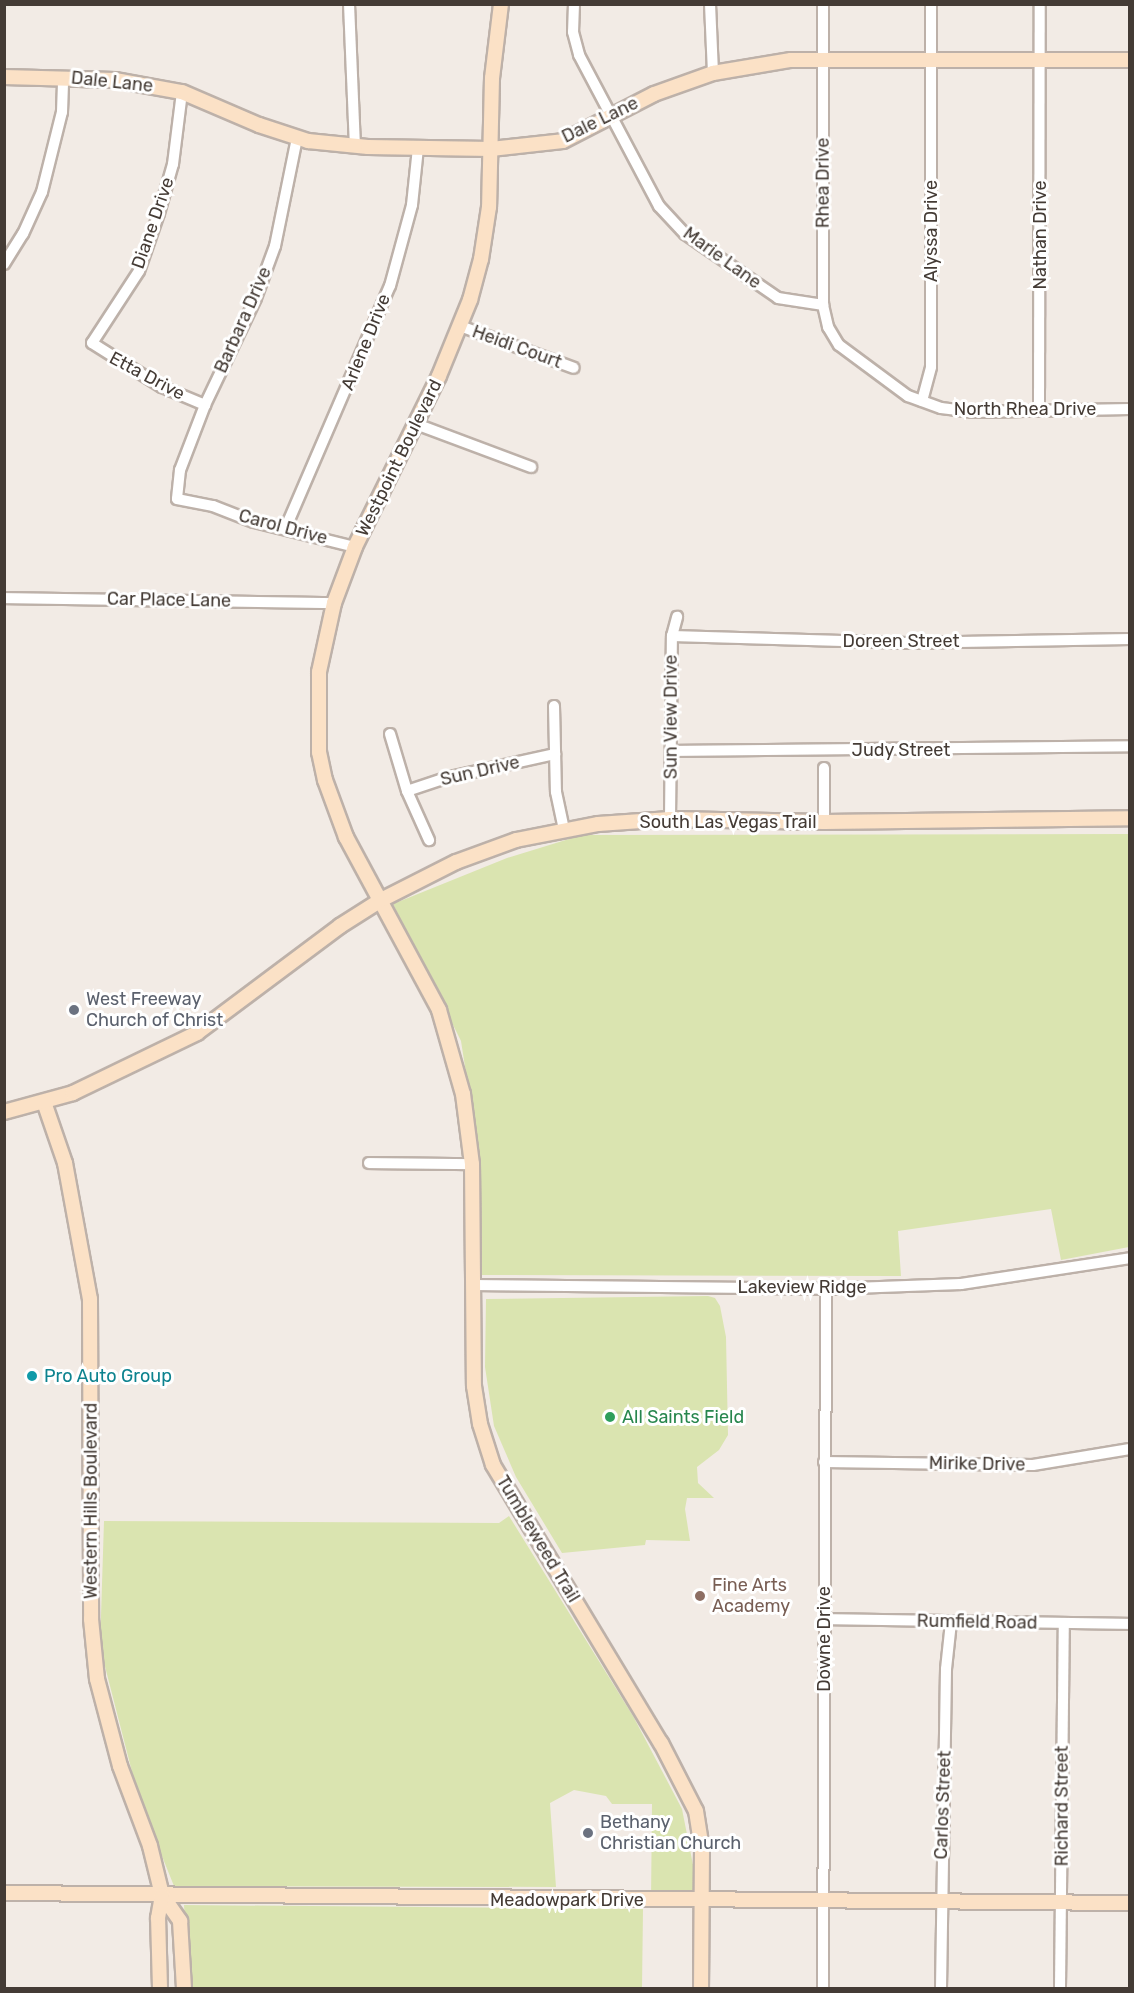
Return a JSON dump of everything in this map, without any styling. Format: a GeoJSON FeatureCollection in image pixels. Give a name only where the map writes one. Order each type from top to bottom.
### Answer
{"type":"FeatureCollection","features":[{"type":"Feature","properties":{"kind":"street"},"geometry":{"type":"LineString","coordinates":[[349,4],[355,146]]}},
{"type":"Feature","properties":{"kind":"street","name":"Westpoint Boulevard"},"geometry":{"type":"LineString","coordinates":[[381,900],[338,818],[319,752],[319,672],[334,603],[355,547],[416,424],[460,326],[481,259],[489,207],[492,78],[501,4]]}},
{"type":"Feature","properties":{"kind":"street","name":"Marie Lane"},"geometry":{"type":"LineString","coordinates":[[574,4],[573,32],[579,55],[659,206],[685,234],[778,298],[823,305]]}},
{"type":"Feature","properties":{"kind":"street"},"geometry":{"type":"LineString","coordinates":[[711,4],[713,73]]}},
{"type":"Feature","properties":{"kind":"street","name":"Rhea Drive"},"geometry":{"type":"LineString","coordinates":[[823,4],[823,305]]}},
{"type":"Feature","properties":{"kind":"street","name":"Alyssa Drive"},"geometry":{"type":"LineString","coordinates":[[922,401],[931,367],[931,4]]}},
{"type":"Feature","properties":{"kind":"street","name":"Nathan Drive"},"geometry":{"type":"LineString","coordinates":[[1040,4],[1040,411]]}},
{"type":"Feature","properties":{"kind":"street","name":"Dale Lane"},"geometry":{"type":"LineString","coordinates":[[4,77],[63,77],[133,82],[182,92],[297,138],[355,146],[492,149],[563,141],[609,115],[713,73],[791,60],[1130,60]]}},
{"type":"Feature","properties":{"kind":"street"},"geometry":{"type":"LineString","coordinates":[[4,264],[24,234],[42,192],[62,112],[63,77]]}},
{"type":"Feature","properties":{"kind":"street","name":"Diane Drive"},"geometry":{"type":"LineString","coordinates":[[92,343],[139,271],[159,213],[172,164],[182,92]]}},
{"type":"Feature","properties":{"kind":"street","name":"Barbara Drive"},"geometry":{"type":"LineString","coordinates":[[177,499],[180,470],[205,405],[256,298],[274,246],[297,138]]}},
{"type":"Feature","properties":{"kind":"street","name":"Arlene Drive"},"geometry":{"type":"LineString","coordinates":[[286,527],[390,286],[412,205],[418,148]]}},
{"type":"Feature","properties":{"kind":"street","name":"North Rhea Drive"},"geometry":{"type":"LineString","coordinates":[[823,305],[828,327],[839,345],[908,396],[922,401],[972,412],[1130,409]]}},
{"type":"Feature","properties":{"kind":"street","name":"Heidi Court"},"geometry":{"type":"LineString","coordinates":[[460,326],[574,368]]}},
{"type":"Feature","properties":{"kind":"street","name":"Etta Drive"},"geometry":{"type":"LineString","coordinates":[[92,343],[162,387],[205,405]]}},
{"type":"Feature","properties":{"kind":"street"},"geometry":{"type":"LineString","coordinates":[[416,424],[531,468]]}},
{"type":"Feature","properties":{"kind":"street","name":"Carol Drive"},"geometry":{"type":"LineString","coordinates":[[177,499],[355,547]]}},
{"type":"Feature","properties":{"kind":"street","name":"Car Place Lane"},"geometry":{"type":"LineString","coordinates":[[4,598],[334,603]]}},
{"type":"Feature","properties":{"kind":"street","name":"Sun View Drive"},"geometry":{"type":"LineString","coordinates":[[670,819],[672,636],[677,617]]}},
{"type":"Feature","properties":{"kind":"street","name":"Doreen Street"},"geometry":{"type":"LineString","coordinates":[[672,636],[902,643],[1130,639]]}},
{"type":"Feature","properties":{"kind":"street"},"geometry":{"type":"LineString","coordinates":[[555,706],[555,754],[564,830]]}},
{"type":"Feature","properties":{"kind":"street"},"geometry":{"type":"LineString","coordinates":[[390,734],[407,791],[429,840]]}},
{"type":"Feature","properties":{"kind":"street","name":"Judy Street"},"geometry":{"type":"LineString","coordinates":[[672,751],[1130,746]]}},
{"type":"Feature","properties":{"kind":"street","name":"Sun Drive"},"geometry":{"type":"LineString","coordinates":[[407,791],[446,778],[555,754]]}},
{"type":"Feature","properties":{"kind":"street"},"geometry":{"type":"LineString","coordinates":[[824,822],[825,768]]}},
{"type":"Feature","properties":{"kind":"street","name":"South Las Vegas Trail"},"geometry":{"type":"LineString","coordinates":[[4,1112],[44,1102],[112,1076],[197,1033],[340,926],[381,900],[482,852],[564,830],[670,819],[824,822],[1130,818]]}},
{"type":"Feature","properties":{"kind":"street","name":"Tumbleweed Trail"},"geometry":{"type":"LineString","coordinates":[[381,900],[439,1010],[464,1094],[472,1164],[474,1386],[480,1424],[493,1465],[684,1785],[696,1811],[701,1839],[704,1901],[701,1989]]}},
{"type":"Feature","properties":{"kind":"street","name":"Western Hills Boulevard"},"geometry":{"type":"LineString","coordinates":[[44,1102],[66,1163],[90,1299],[91,1619],[96,1669],[120,1766],[150,1846],[162,1895],[180,1921],[184,1989]]}},
{"type":"Feature","properties":{"kind":"street"},"geometry":{"type":"LineString","coordinates":[[369,1163],[472,1164]]}},
{"type":"Feature","properties":{"kind":"street","name":"Lakeview Ridge"},"geometry":{"type":"LineString","coordinates":[[472,1285],[826,1289],[961,1284],[1130,1258]]}},
{"type":"Feature","properties":{"kind":"street","name":"Downe Drive"},"geometry":{"type":"LineString","coordinates":[[824,1989],[822,1901],[826,1289]]}},
{"type":"Feature","properties":{"kind":"street","name":"Mirike Drive"},"geometry":{"type":"LineString","coordinates":[[824,1462],[1033,1465],[1130,1449]]}},
{"type":"Feature","properties":{"kind":"street","name":"Rumfield Road"},"geometry":{"type":"LineString","coordinates":[[825,1619],[1130,1624]]}},
{"type":"Feature","properties":{"kind":"street","name":"Carlos Street"},"geometry":{"type":"LineString","coordinates":[[941,1989],[946,1669],[951,1622]]}},
{"type":"Feature","properties":{"kind":"street","name":"Richard Street"},"geometry":{"type":"LineString","coordinates":[[1060,1989],[1064,1623]]}},
{"type":"Feature","properties":{"kind":"street","name":"Meadowpark Drive"},"geometry":{"type":"LineString","coordinates":[[4,1893],[1130,1903]]}},
{"type":"Feature","properties":{"kind":"street","name":"Western Hills Boulevard"},"geometry":{"type":"LineString","coordinates":[[160,1989],[158,1918],[162,1895]]}},
{"type":"Feature","properties":{"kind":"green space"},"geometry":{"type":"Polygon","coordinates":[[[1129,834],[1129,1247],[1061,1260],[1051,1209],[898,1231],[901,1276],[482,1275],[480,1163],[461,1041],[393,904],[507,858],[582,835],[1129,834]]]}},
{"type":"Feature","properties":{"kind":"green space","name":"All Saints Field"},"geometry":{"type":"Polygon","coordinates":[[[708,1296],[715,1298],[720,1306],[726,1337],[728,1435],[719,1450],[697,1467],[698,1483],[714,1498],[687,1498],[685,1509],[690,1541],[646,1540],[645,1545],[562,1553],[516,1477],[494,1426],[485,1367],[486,1299],[708,1296]]]}},
{"type":"Feature","properties":{"kind":"green space"},"geometry":{"type":"Polygon","coordinates":[[[509,1516],[633,1716],[682,1809],[695,1875],[695,1898],[651,1900],[652,1804],[612,1804],[606,1796],[574,1790],[550,1803],[556,1887],[174,1886],[139,1799],[100,1647],[104,1521],[499,1523],[509,1516]]]}},
{"type":"Feature","properties":{"kind":"green space"},"geometry":{"type":"Polygon","coordinates":[[[184,1905],[643,1909],[642,1988],[189,1988],[184,1905]]]}},
{"type":"Feature","properties":{"kind":"place","name":"West Freeway Church of Christ"},"geometry":{"type":"Point","coordinates":[74,1010]}},
{"type":"Feature","properties":{"kind":"place","name":"Pro Auto Group"},"geometry":{"type":"Point","coordinates":[32,1376]}},
{"type":"Feature","properties":{"kind":"place","name":"All Saints Field"},"geometry":{"type":"Point","coordinates":[610,1417]}},
{"type":"Feature","properties":{"kind":"place","name":"Fine Arts Academy"},"geometry":{"type":"Point","coordinates":[700,1596]}},
{"type":"Feature","properties":{"kind":"place","name":"Bethany Christian Church"},"geometry":{"type":"Point","coordinates":[588,1833]}}]}
